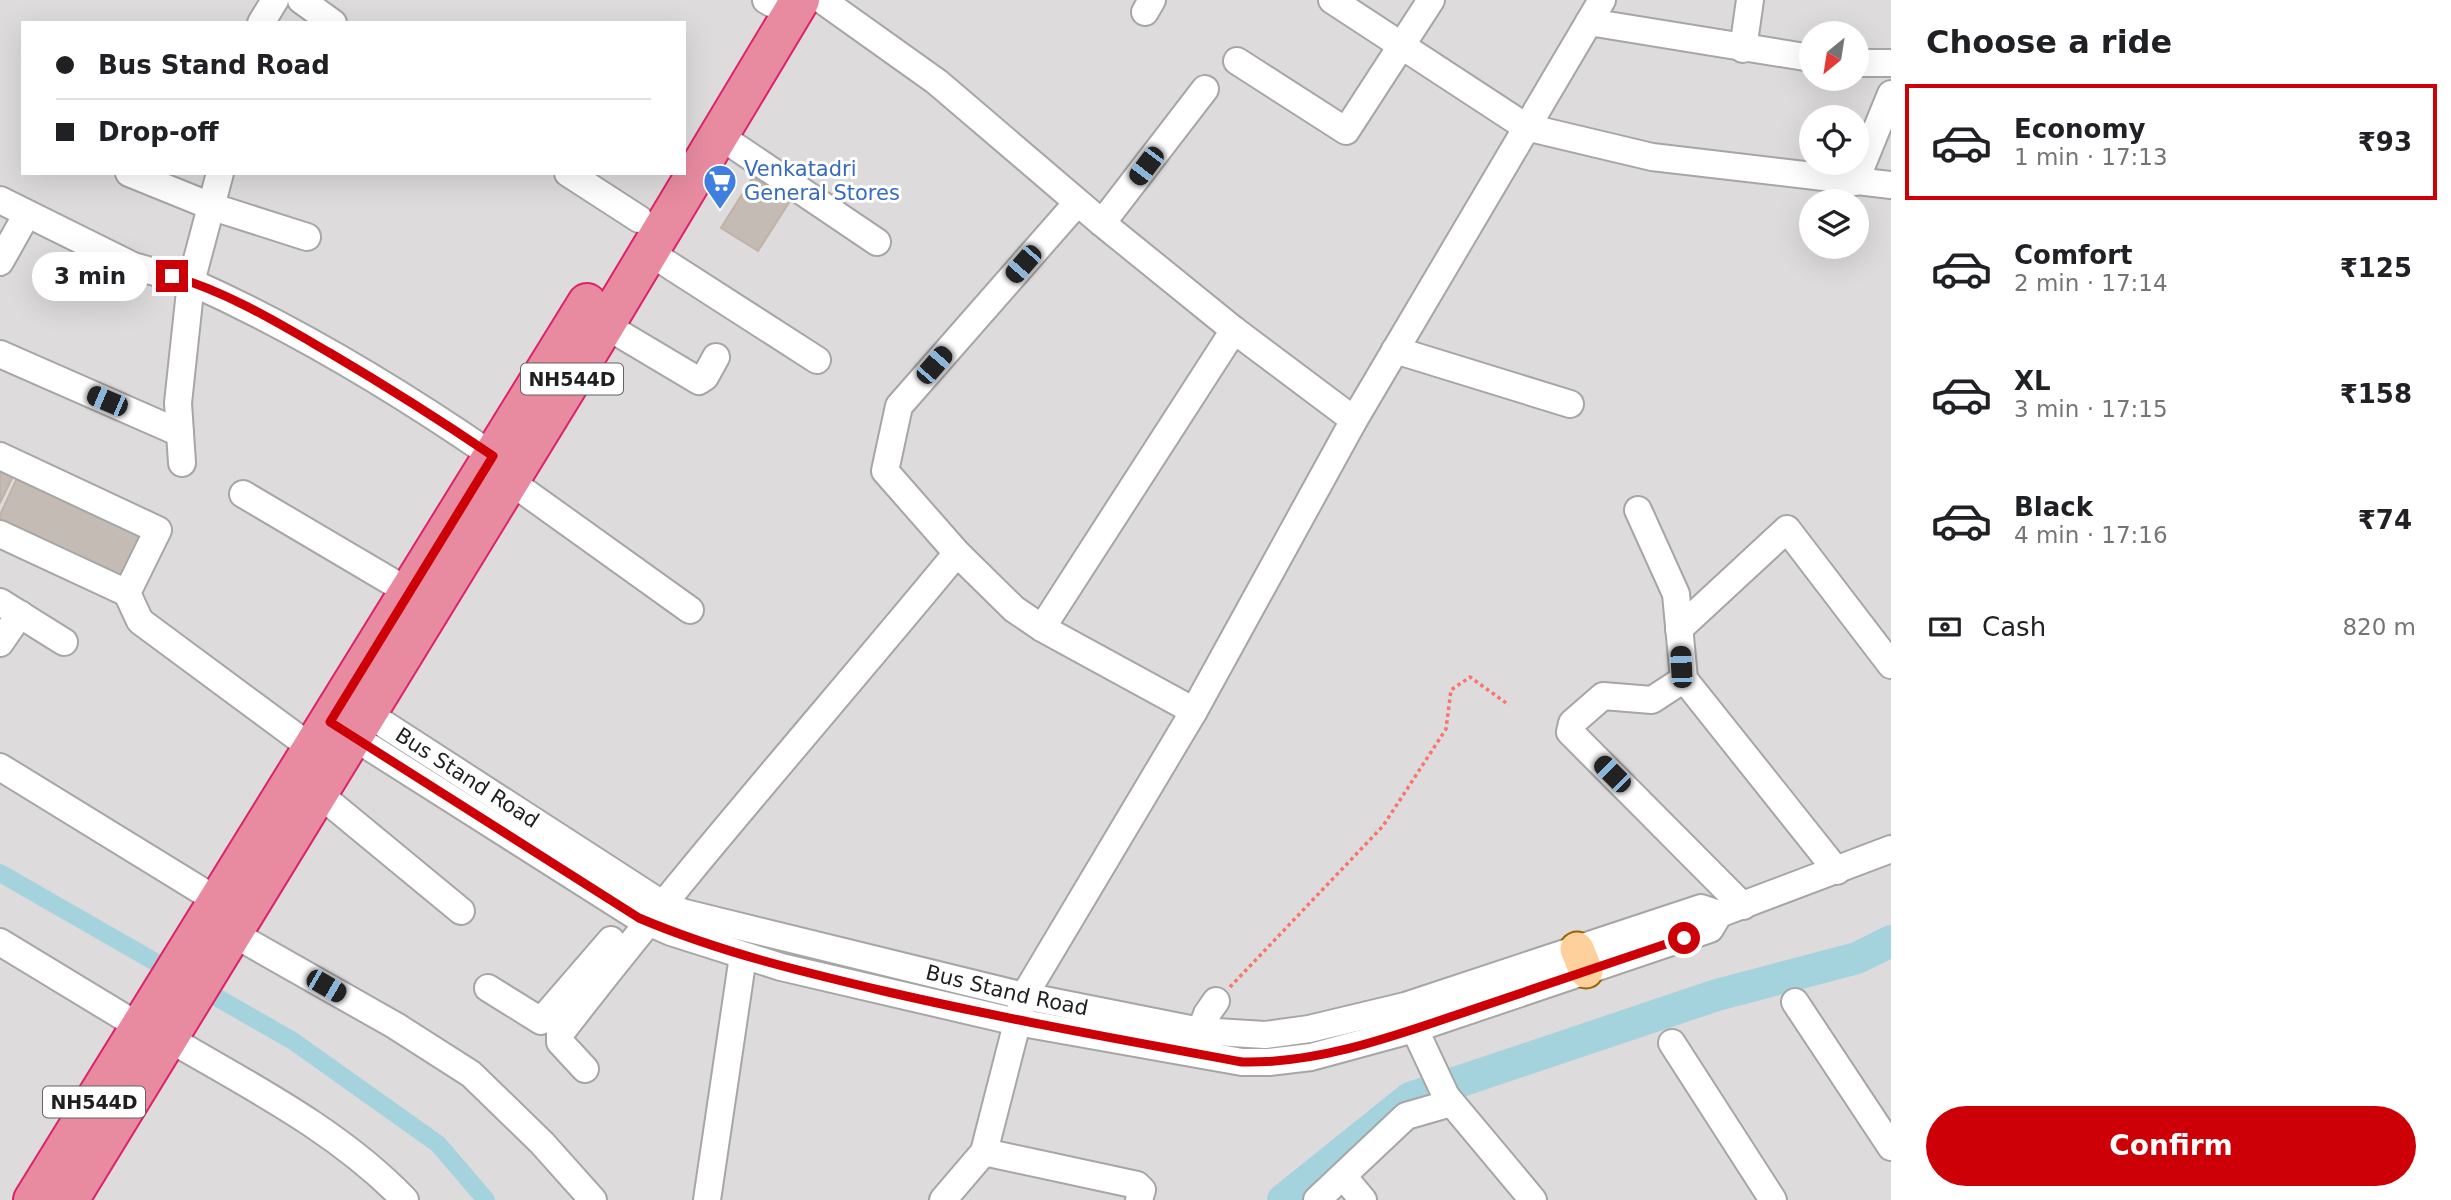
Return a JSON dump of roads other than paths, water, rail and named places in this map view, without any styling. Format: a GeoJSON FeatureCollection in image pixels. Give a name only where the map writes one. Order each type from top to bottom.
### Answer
{"type":"FeatureCollection","features":[{"type":"Feature","properties":{"kind":"highway","name":"NH544D"},"geometry":{"type":"LineString","coordinates":[[686,164],[778,1]]}},
{"type":"Feature","properties":{"kind":"highway","name":"NH544D"},"geometry":{"type":"LineString","coordinates":[[216,933],[318,793],[341,724],[409,592],[606,325],[666,175]]}},
{"type":"Feature","properties":{"kind":"highway","name":"NH544D"},"geometry":{"type":"LineString","coordinates":[[33,1200],[160,1023],[680,175]]}},
{"type":"Feature","properties":{"kind":"highway","name":"NH544D"},"geometry":{"type":"LineString","coordinates":[[69,1200],[160,1023]]}},
{"type":"Feature","properties":{"kind":"street"},"geometry":{"type":"LineString","coordinates":[[262,21],[275,0]]}},
{"type":"Feature","properties":{"kind":"street"},"geometry":{"type":"LineString","coordinates":[[301,0],[330,21]]}},
{"type":"Feature","properties":{"kind":"street"},"geometry":{"type":"LineString","coordinates":[[822,0],[937,82],[1077,203],[1234,330],[1354,420]]}},
{"type":"Feature","properties":{"kind":"street"},"geometry":{"type":"LineString","coordinates":[[1332,0],[1526,127],[1652,157],[1891,185]]}},
{"type":"Feature","properties":{"kind":"street"},"geometry":{"type":"LineString","coordinates":[[1237,61],[1346,131],[1430,0]]}},
{"type":"Feature","properties":{"kind":"street"},"geometry":{"type":"LineString","coordinates":[[1743,49],[1750,0]]}},
{"type":"Feature","properties":{"kind":"street"},"geometry":{"type":"LineString","coordinates":[[943,1200],[984,1153],[1024,996],[1194,710],[1354,420],[1596,11],[1743,49],[1799,56]]}},
{"type":"Feature","properties":{"kind":"street"},"geometry":{"type":"LineString","coordinates":[[1869,63],[1891,63]]}},
{"type":"Feature","properties":{"kind":"street"},"geometry":{"type":"LineString","coordinates":[[1102,223],[1205,89]]}},
{"type":"Feature","properties":{"kind":"street"},"geometry":{"type":"LineString","coordinates":[[1854,182],[1891,94]]}},
{"type":"Feature","properties":{"kind":"street"},"geometry":{"type":"LineString","coordinates":[[701,139],[877,242]]}},
{"type":"Feature","properties":{"kind":"street"},"geometry":{"type":"LineString","coordinates":[[135,175],[213,207],[307,237]]}},
{"type":"Feature","properties":{"kind":"street"},"geometry":{"type":"LineString","coordinates":[[182,463],[178,403],[191,282],[220,175]]}},
{"type":"Feature","properties":{"kind":"street"},"geometry":{"type":"LineString","coordinates":[[570,175],[644,235],[817,360]]}},
{"type":"Feature","properties":{"kind":"street"},"geometry":{"type":"LineString","coordinates":[[0,200],[133,266],[191,282],[281,324],[427,411],[690,610]]}},
{"type":"Feature","properties":{"kind":"street"},"geometry":{"type":"LineString","coordinates":[[1077,203],[899,406],[885,471],[957,552],[1014,609],[1042,628],[1194,710]]}},
{"type":"Feature","properties":{"kind":"street"},"geometry":{"type":"LineString","coordinates":[[0,262],[27,214]]}},
{"type":"Feature","properties":{"kind":"street"},"geometry":{"type":"LineString","coordinates":[[606,325],[699,381],[716,357]]}},
{"type":"Feature","properties":{"kind":"street"},"geometry":{"type":"LineString","coordinates":[[1042,628],[1234,330]]}},
{"type":"Feature","properties":{"kind":"street"},"geometry":{"type":"LineString","coordinates":[[0,334],[8,339],[6,357],[180,433]]}},
{"type":"Feature","properties":{"kind":"street"},"geometry":{"type":"LineString","coordinates":[[1395,350],[1570,404]]}},
{"type":"Feature","properties":{"kind":"street"},"geometry":{"type":"LineString","coordinates":[[0,456],[156,528],[127,593],[0,534]]}},
{"type":"Feature","properties":{"kind":"street"},"geometry":{"type":"LineString","coordinates":[[243,494],[409,592]]}},
{"type":"Feature","properties":{"kind":"street"},"geometry":{"type":"LineString","coordinates":[[1638,510],[1676,594],[1684,679],[1837,871]]}},
{"type":"Feature","properties":{"kind":"street"},"geometry":{"type":"LineString","coordinates":[[1679,629],[1787,529],[1891,665]]}},
{"type":"Feature","properties":{"kind":"street"},"geometry":{"type":"LineString","coordinates":[[488,988],[541,1021],[647,914],[824,714],[957,552]]}},
{"type":"Feature","properties":{"kind":"street","name":"Bus Stand Road"},"geometry":{"type":"LineString","coordinates":[[127,593],[140,621],[341,724],[647,914],[743,956],[1017,1022],[1196,1042]]}},
{"type":"Feature","properties":{"kind":"street"},"geometry":{"type":"LineString","coordinates":[[0,643],[10,608],[64,642]]}},
{"type":"Feature","properties":{"kind":"street"},"geometry":{"type":"LineString","coordinates":[[1684,679],[1652,700],[1603,696],[1572,723],[1570,732],[1731,910]]}},
{"type":"Feature","properties":{"kind":"street"},"geometry":{"type":"LineString","coordinates":[[0,767],[216,933],[396,1026],[471,1074],[542,1143],[593,1200]]}},
{"type":"Feature","properties":{"kind":"street"},"geometry":{"type":"LineString","coordinates":[[318,793],[461,911]]}},
{"type":"Feature","properties":{"kind":"street","name":"Bus Stand Road"},"geometry":{"type":"LineString","coordinates":[[647,914],[704,919],[1024,996],[1196,1042],[1242,1062],[1293,1061],[1409,1017],[1581,960],[1710,929],[1731,910],[1891,849]]}},
{"type":"Feature","properties":{"kind":"street"},"geometry":{"type":"LineString","coordinates":[[585,1069],[560,1042],[560,1034],[647,914]]}},
{"type":"Feature","properties":{"kind":"street"},"geometry":{"type":"LineString","coordinates":[[0,942],[160,1023],[299,1115],[385,1179],[405,1200]]}},
{"type":"Feature","properties":{"kind":"street"},"geometry":{"type":"LineString","coordinates":[[706,1200],[743,956]]}},
{"type":"Feature","properties":{"kind":"street"},"geometry":{"type":"LineString","coordinates":[[1196,1042],[1216,1002]]}},
{"type":"Feature","properties":{"kind":"street"},"geometry":{"type":"LineString","coordinates":[[1795,1002],[1891,1147]]}},
{"type":"Feature","properties":{"kind":"street"},"geometry":{"type":"LineString","coordinates":[[1409,1017],[1444,1092],[1533,1200]]}},
{"type":"Feature","properties":{"kind":"street"},"geometry":{"type":"LineString","coordinates":[[1672,1044],[1773,1200]]}},
{"type":"Feature","properties":{"kind":"street"},"geometry":{"type":"LineString","coordinates":[[1317,1200],[1406,1116],[1444,1092]]}},
{"type":"Feature","properties":{"kind":"street"},"geometry":{"type":"LineString","coordinates":[[984,1153],[1136,1185],[1142,1190],[1139,1200]]}},
{"type":"Feature","properties":{"kind":"street"},"geometry":{"type":"LineString","coordinates":[[1343,1176],[1363,1200]]}},
{"type":"Feature","properties":{"kind":"waterway"},"geometry":{"type":"LineString","coordinates":[[0,873],[293,1041],[438,1144],[486,1200]]}},
{"type":"Feature","properties":{"kind":"waterway"},"geometry":{"type":"LineString","coordinates":[[1283,1200],[1410,1098],[1717,995],[1857,958],[1891,941]]}},
{"type":"Feature","properties":{"kind":"place","name":"Venkatadri General Stores"},"geometry":{"type":"Point","coordinates":[720,211]}}]}
